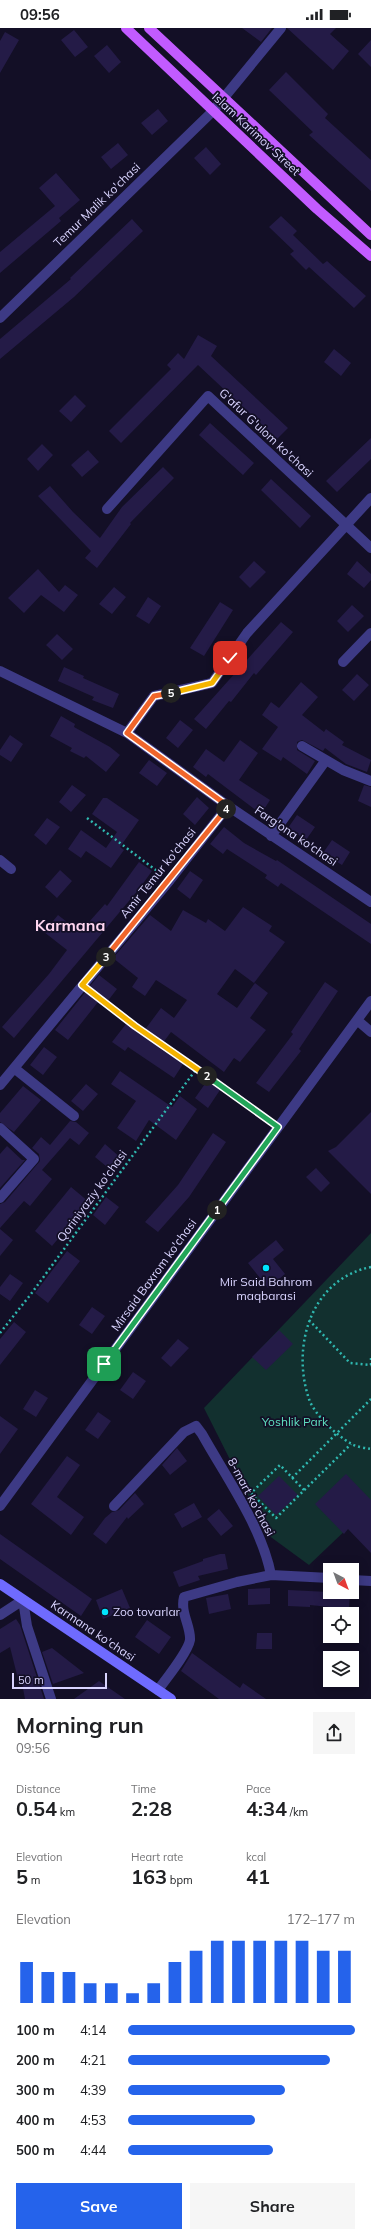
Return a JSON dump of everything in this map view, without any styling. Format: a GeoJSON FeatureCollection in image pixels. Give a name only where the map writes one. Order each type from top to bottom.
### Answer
{"type":"FeatureCollection","features":[{"type":"Feature","properties":{"kind":"main road","name":"Islam Karimov Street"},"geometry":{"type":"LineString","coordinates":[[126,28],[317,209],[371,256]]}},
{"type":"Feature","properties":{"kind":"main road","name":"Islam Karimov Street"},"geometry":{"type":"LineString","coordinates":[[149,28],[371,235]]}},
{"type":"Feature","properties":{"kind":"main road","name":"Karmana ko'chasi"},"geometry":{"type":"LineString","coordinates":[[0,1584],[172,1699]]}},
{"type":"Feature","properties":{"kind":"street","name":"Temur Malik ko'chasi"},"geometry":{"type":"LineString","coordinates":[[0,318],[213,111],[281,28]]}},
{"type":"Feature","properties":{"kind":"street","name":"G'afur G'ulom ko'chasi"},"geometry":{"type":"LineString","coordinates":[[107,509],[208,396],[371,548]]}},
{"type":"Feature","properties":{"kind":"street"},"geometry":{"type":"LineString","coordinates":[[127,733],[154,696],[212,683],[247,633],[371,498]]}},
{"type":"Feature","properties":{"kind":"street"},"geometry":{"type":"LineString","coordinates":[[343,662],[371,633]]}},
{"type":"Feature","properties":{"kind":"street","name":"Farg'ona ko'chasi"},"geometry":{"type":"LineString","coordinates":[[0,671],[127,733],[271,836],[371,902]]}},
{"type":"Feature","properties":{"kind":"street"},"geometry":{"type":"LineString","coordinates":[[302,746],[326,760],[371,781]]}},
{"type":"Feature","properties":{"kind":"street"},"geometry":{"type":"LineString","coordinates":[[271,836],[326,760]]}},
{"type":"Feature","properties":{"kind":"street","name":"Amir Temur ko'chasi"},"geometry":{"type":"LineString","coordinates":[[0,1085],[170,880],[228,806]]}},
{"type":"Feature","properties":{"kind":"street"},"geometry":{"type":"LineString","coordinates":[[0,860],[11,869]]}},
{"type":"Feature","properties":{"kind":"street","name":"Mirsaid Baxrom ko'chasi"},"geometry":{"type":"LineString","coordinates":[[0,1506],[371,1001]]}},
{"type":"Feature","properties":{"kind":"street"},"geometry":{"type":"LineString","coordinates":[[357,1020],[371,1032]]}},
{"type":"Feature","properties":{"kind":"street"},"geometry":{"type":"LineString","coordinates":[[14,1068],[74,1116]]}},
{"type":"Feature","properties":{"kind":"street"},"geometry":{"type":"LineString","coordinates":[[0,1128],[34,1159],[0,1198]]}},
{"type":"Feature","properties":{"kind":"street","name":"8-mart ko'chasi"},"geometry":{"type":"LineString","coordinates":[[114,1506],[184,1432],[196,1426],[202,1434],[260,1538],[268,1557],[271,1575]]}},
{"type":"Feature","properties":{"kind":"street"},"geometry":{"type":"LineString","coordinates":[[158,1690],[190,1640],[182,1605],[184,1597],[193,1593],[271,1575],[323,1578]]}},
{"type":"Feature","properties":{"kind":"street"},"geometry":{"type":"LineString","coordinates":[[359,1580],[371,1581]]}},
{"type":"Feature","properties":{"kind":"street"},"geometry":{"type":"LineString","coordinates":[[0,1615],[23,1600],[27,1626],[51,1699]]}},
{"type":"Feature","properties":{"kind":"path"},"geometry":{"type":"LineString","coordinates":[[87,818],[170,880]]}},
{"type":"Feature","properties":{"kind":"path"},"geometry":{"type":"LineString","coordinates":[[82,985],[135,1026],[197,1068],[278,1127]]}},
{"type":"Feature","properties":{"kind":"path","name":"Qoriniyaziy ko'chasi"},"geometry":{"type":"LineString","coordinates":[[0,1333],[31,1294],[197,1068]]}},
{"type":"Feature","properties":{"kind":"path"},"geometry":{"type":"LineString","coordinates":[[371,1267],[359,1269],[339,1280],[323,1298],[309,1320],[302,1345],[303,1371],[309,1400],[326,1424],[351,1444],[371,1449]]}},
{"type":"Feature","properties":{"kind":"path"},"geometry":{"type":"LineString","coordinates":[[309,1320],[350,1363],[371,1365],[371,1355]]}},
{"type":"Feature","properties":{"kind":"path"},"geometry":{"type":"LineString","coordinates":[[292,1478],[336,1432],[371,1399]]}},
{"type":"Feature","properties":{"kind":"path"},"geometry":{"type":"LineString","coordinates":[[304,1490],[280,1465],[251,1493],[276,1518],[351,1444]]}},
{"type":"Feature","properties":{"kind":"green space","name":"Yoshlik Park"},"geometry":{"type":"Polygon","coordinates":[[[371,1233],[371,1506],[309,1565],[268,1535],[204,1408],[371,1233]]]}},
{"type":"Feature","properties":{"kind":"building"},"geometry":{"type":"Polygon","coordinates":[[[242,28],[272,28],[261,42],[242,28]]]}},
{"type":"Feature","properties":{"kind":"building"},"geometry":{"type":"Polygon","coordinates":[[[287,28],[336,28],[330,34],[349,51],[333,70],[287,28]]]}},
{"type":"Feature","properties":{"kind":"building"},"geometry":{"type":"Polygon","coordinates":[[[74,30],[88,47],[75,57],[61,40],[74,30]]]}},
{"type":"Feature","properties":{"kind":"building"},"geometry":{"type":"Polygon","coordinates":[[[5,32],[19,40],[0,73],[0,41],[5,32]]]}},
{"type":"Feature","properties":{"kind":"building"},"geometry":{"type":"Polygon","coordinates":[[[371,40],[371,67],[358,54],[371,40]]]}},
{"type":"Feature","properties":{"kind":"building"},"geometry":{"type":"Polygon","coordinates":[[[107,45],[121,62],[109,73],[94,56],[107,45]]]}},
{"type":"Feature","properties":{"kind":"building"},"geometry":{"type":"Polygon","coordinates":[[[286,72],[328,114],[325,118],[371,160],[371,191],[309,135],[313,132],[269,90],[286,72]]]}},
{"type":"Feature","properties":{"kind":"building"},"geometry":{"type":"Polygon","coordinates":[[[158,109],[168,121],[152,135],[141,123],[158,109]]]}},
{"type":"Feature","properties":{"kind":"building"},"geometry":{"type":"Polygon","coordinates":[[[118,143],[128,155],[111,169],[101,157],[118,143]]]}},
{"type":"Feature","properties":{"kind":"building"},"geometry":{"type":"Polygon","coordinates":[[[206,147],[221,164],[210,175],[194,158],[206,147]]]}},
{"type":"Feature","properties":{"kind":"building"},"geometry":{"type":"Polygon","coordinates":[[[56,173],[80,200],[59,218],[61,221],[0,273],[0,252],[55,206],[39,188],[56,173]]]}},
{"type":"Feature","properties":{"kind":"building"},"geometry":{"type":"Polygon","coordinates":[[[281,216],[297,231],[293,235],[323,264],[327,261],[366,296],[354,308],[309,267],[306,270],[290,254],[294,251],[269,227],[281,216]]]}},
{"type":"Feature","properties":{"kind":"building"},"geometry":{"type":"Polygon","coordinates":[[[132,219],[143,231],[74,297],[0,359],[0,339],[71,279],[70,278],[132,219]]]}},
{"type":"Feature","properties":{"kind":"building"},"geometry":{"type":"Polygon","coordinates":[[[198,335],[217,346],[211,356],[288,428],[277,439],[198,365],[121,443],[109,431],[171,369],[167,365],[178,353],[184,359],[198,335]]]}},
{"type":"Feature","properties":{"kind":"building"},"geometry":{"type":"Polygon","coordinates":[[[334,349],[351,363],[341,376],[324,362],[334,349]]]}},
{"type":"Feature","properties":{"kind":"building"},"geometry":{"type":"Polygon","coordinates":[[[75,395],[86,406],[71,422],[59,411],[75,395]]]}},
{"type":"Feature","properties":{"kind":"building"},"geometry":{"type":"Polygon","coordinates":[[[210,423],[254,463],[243,475],[199,435],[210,423]]]}},
{"type":"Feature","properties":{"kind":"building"},"geometry":{"type":"Polygon","coordinates":[[[371,438],[371,459],[337,492],[326,481],[371,438]]]}},
{"type":"Feature","properties":{"kind":"building"},"geometry":{"type":"Polygon","coordinates":[[[42,444],[53,455],[38,471],[27,459],[42,444]]]}},
{"type":"Feature","properties":{"kind":"building"},"geometry":{"type":"Polygon","coordinates":[[[88,450],[99,462],[82,477],[71,465],[88,450]]]}},
{"type":"Feature","properties":{"kind":"building"},"geometry":{"type":"Polygon","coordinates":[[[163,467],[174,478],[130,523],[131,524],[97,568],[85,558],[91,551],[38,496],[50,486],[73,512],[100,538],[122,507],[163,467]]]}},
{"type":"Feature","properties":{"kind":"building"},"geometry":{"type":"Polygon","coordinates":[[[271,479],[311,516],[300,528],[261,490],[271,479]]]}},
{"type":"Feature","properties":{"kind":"building"},"geometry":{"type":"Polygon","coordinates":[[[254,561],[266,572],[250,588],[239,577],[254,561]]]}},
{"type":"Feature","properties":{"kind":"building"},"geometry":{"type":"Polygon","coordinates":[[[357,561],[371,574],[371,580],[364,588],[347,574],[357,561]]]}},
{"type":"Feature","properties":{"kind":"building"},"geometry":{"type":"Polygon","coordinates":[[[38,569],[59,592],[65,585],[78,595],[64,612],[41,595],[24,613],[8,598],[38,569]]]}},
{"type":"Feature","properties":{"kind":"building"},"geometry":{"type":"Polygon","coordinates":[[[114,587],[126,597],[112,614],[99,604],[114,587]]]}},
{"type":"Feature","properties":{"kind":"building"},"geometry":{"type":"Polygon","coordinates":[[[148,597],[161,606],[149,624],[136,616],[148,597]]]}},
{"type":"Feature","properties":{"kind":"building"},"geometry":{"type":"Polygon","coordinates":[[[220,602],[233,610],[204,656],[190,648],[220,602]]]}},
{"type":"Feature","properties":{"kind":"building"},"geometry":{"type":"Polygon","coordinates":[[[352,605],[364,616],[348,632],[337,621],[352,605]]]}},
{"type":"Feature","properties":{"kind":"building"},"geometry":{"type":"Polygon","coordinates":[[[281,622],[293,632],[256,675],[254,673],[231,702],[229,701],[206,729],[194,719],[281,622]]]}},
{"type":"Feature","properties":{"kind":"building"},"geometry":{"type":"Polygon","coordinates":[[[57,634],[73,649],[62,660],[46,645],[57,634]]]}},
{"type":"Feature","properties":{"kind":"building"},"geometry":{"type":"Polygon","coordinates":[[[64,667],[84,676],[83,678],[119,694],[113,708],[92,700],[94,697],[58,681],[64,667]]]}},
{"type":"Feature","properties":{"kind":"building"},"geometry":{"type":"Polygon","coordinates":[[[357,674],[369,685],[354,701],[342,690],[357,674]]]}},
{"type":"Feature","properties":{"kind":"building"},"geometry":{"type":"Polygon","coordinates":[[[301,682],[318,697],[302,715],[324,732],[326,729],[344,742],[342,745],[371,760],[367,772],[346,764],[325,748],[323,751],[302,740],[297,742],[297,750],[315,761],[307,774],[283,757],[281,761],[262,749],[278,727],[262,715],[271,702],[279,708],[301,682]]]}},
{"type":"Feature","properties":{"kind":"building"},"geometry":{"type":"Polygon","coordinates":[[[61,716],[75,724],[74,727],[110,747],[120,755],[106,772],[86,756],[84,758],[70,751],[72,748],[50,736],[61,716]]]}},
{"type":"Feature","properties":{"kind":"building"},"geometry":{"type":"Polygon","coordinates":[[[180,720],[193,730],[178,748],[166,738],[180,720]]]}},
{"type":"Feature","properties":{"kind":"building"},"geometry":{"type":"Polygon","coordinates":[[[10,735],[23,744],[11,762],[0,755],[0,750],[10,735]]]}},
{"type":"Feature","properties":{"kind":"building"},"geometry":{"type":"Polygon","coordinates":[[[240,740],[258,753],[239,780],[270,800],[261,814],[208,774],[206,777],[193,767],[206,749],[224,762],[240,740]]]}},
{"type":"Feature","properties":{"kind":"building"},"geometry":{"type":"Polygon","coordinates":[[[149,760],[167,773],[157,786],[139,773],[149,760]]]}},
{"type":"Feature","properties":{"kind":"building"},"geometry":{"type":"Polygon","coordinates":[[[72,785],[86,795],[71,812],[59,802],[72,785]]]}},
{"type":"Feature","properties":{"kind":"building"},"geometry":{"type":"Polygon","coordinates":[[[364,785],[371,787],[371,807],[358,801],[364,785]]]}},
{"type":"Feature","properties":{"kind":"building"},"geometry":{"type":"Polygon","coordinates":[[[197,797],[209,808],[195,825],[183,814],[197,797]]]}},
{"type":"Feature","properties":{"kind":"building"},"geometry":{"type":"Polygon","coordinates":[[[103,798],[107,798],[139,820],[120,847],[124,850],[111,868],[86,851],[81,858],[68,849],[81,830],[106,848],[117,832],[92,814],[103,798]]]}},
{"type":"Feature","properties":{"kind":"building"},"geometry":{"type":"Polygon","coordinates":[[[297,815],[315,827],[306,840],[288,828],[297,815]]]}},
{"type":"Feature","properties":{"kind":"building"},"geometry":{"type":"Polygon","coordinates":[[[47,818],[60,827],[46,845],[34,835],[47,818]]]}},
{"type":"Feature","properties":{"kind":"building"},"geometry":{"type":"Polygon","coordinates":[[[224,827],[244,843],[276,861],[277,860],[371,924],[371,944],[281,883],[278,887],[265,878],[267,875],[227,849],[223,854],[210,844],[224,827]]]}},
{"type":"Feature","properties":{"kind":"building"},"geometry":{"type":"Polygon","coordinates":[[[332,840],[350,852],[342,865],[323,853],[332,840]]]}},
{"type":"Feature","properties":{"kind":"building"},"geometry":{"type":"Polygon","coordinates":[[[139,862],[152,871],[139,889],[14,1038],[2,1027],[49,974],[67,950],[44,932],[58,915],[80,932],[105,904],[107,906],[139,862]]]}},
{"type":"Feature","properties":{"kind":"building"},"geometry":{"type":"Polygon","coordinates":[[[60,870],[72,881],[57,898],[45,887],[60,870]]]}},
{"type":"Feature","properties":{"kind":"building"},"geometry":{"type":"Polygon","coordinates":[[[190,871],[203,880],[190,899],[177,889],[190,871]]]}},
{"type":"Feature","properties":{"kind":"building"},"geometry":{"type":"Polygon","coordinates":[[[243,907],[272,926],[269,931],[285,942],[254,983],[235,969],[217,994],[237,1008],[255,983],[268,993],[250,1018],[266,1030],[240,1062],[234,1058],[224,1072],[171,1032],[159,1048],[183,1064],[174,1078],[128,1047],[125,1051],[112,1042],[126,1024],[141,1035],[161,1008],[174,1018],[187,1000],[156,980],[145,996],[132,987],[138,978],[113,958],[150,915],[171,931],[183,910],[206,923],[208,919],[225,931],[243,907]]]}},
{"type":"Feature","properties":{"kind":"building"},"geometry":{"type":"Polygon","coordinates":[[[99,975],[117,989],[107,1002],[102,997],[68,1040],[55,1030],[99,975]]]}},
{"type":"Feature","properties":{"kind":"building"},"geometry":{"type":"Polygon","coordinates":[[[325,982],[338,991],[299,1049],[301,1051],[269,1092],[256,1083],[293,1034],[291,1032],[325,982]]]}},
{"type":"Feature","properties":{"kind":"building"},"geometry":{"type":"Polygon","coordinates":[[[44,1047],[57,1057],[43,1075],[30,1065],[44,1047]]]}},
{"type":"Feature","properties":{"kind":"building"},"geometry":{"type":"Polygon","coordinates":[[[120,1071],[172,1107],[180,1096],[197,1109],[176,1140],[149,1120],[136,1141],[117,1128],[136,1101],[111,1084],[120,1071]]]}},
{"type":"Feature","properties":{"kind":"building"},"geometry":{"type":"Polygon","coordinates":[[[207,1081],[220,1090],[208,1108],[195,1098],[207,1081]]]}},
{"type":"Feature","properties":{"kind":"building"},"geometry":{"type":"Polygon","coordinates":[[[86,1084],[98,1094],[83,1111],[71,1101],[86,1084]]]}},
{"type":"Feature","properties":{"kind":"building"},"geometry":{"type":"Polygon","coordinates":[[[23,1086],[41,1100],[14,1132],[0,1122],[0,1113],[23,1086]]]}},
{"type":"Feature","properties":{"kind":"building"},"geometry":{"type":"Polygon","coordinates":[[[371,1112],[371,1194],[328,1151],[336,1147],[371,1112]]]}},
{"type":"Feature","properties":{"kind":"building"},"geometry":{"type":"Polygon","coordinates":[[[70,1121],[76,1122],[89,1133],[79,1145],[70,1138],[42,1170],[52,1179],[30,1206],[24,1201],[0,1228],[0,1204],[5,1202],[40,1161],[39,1154],[32,1148],[41,1137],[50,1145],[70,1121]]]}},
{"type":"Feature","properties":{"kind":"building"},"geometry":{"type":"Polygon","coordinates":[[[213,1133],[226,1142],[189,1197],[158,1232],[145,1222],[178,1185],[213,1133]]]}},
{"type":"Feature","properties":{"kind":"building"},"geometry":{"type":"Polygon","coordinates":[[[105,1144],[122,1159],[112,1171],[95,1157],[105,1144]]]}},
{"type":"Feature","properties":{"kind":"building"},"geometry":{"type":"Polygon","coordinates":[[[7,1146],[22,1160],[25,1160],[0,1188],[0,1154],[7,1146]]]}},
{"type":"Feature","properties":{"kind":"building"},"geometry":{"type":"Polygon","coordinates":[[[316,1168],[330,1183],[321,1192],[306,1177],[316,1168]]]}},
{"type":"Feature","properties":{"kind":"building"},"geometry":{"type":"Polygon","coordinates":[[[71,1187],[89,1202],[52,1246],[35,1231],[71,1187]]]}},
{"type":"Feature","properties":{"kind":"building"},"geometry":{"type":"Polygon","coordinates":[[[106,1197],[119,1207],[105,1225],[93,1215],[106,1197]]]}},
{"type":"Feature","properties":{"kind":"building"},"geometry":{"type":"Polygon","coordinates":[[[0,1229],[13,1240],[0,1256],[0,1229]]]}},
{"type":"Feature","properties":{"kind":"building","name":"Mir Said Bahrom maqbarasi"},"geometry":{"type":"Polygon","coordinates":[[[276,1240],[284,1250],[273,1259],[285,1274],[268,1288],[248,1263],[276,1240]]]}},
{"type":"Feature","properties":{"kind":"building"},"geometry":{"type":"Polygon","coordinates":[[[67,1251],[80,1261],[48,1303],[35,1293],[67,1251]]]}},
{"type":"Feature","properties":{"kind":"building"},"geometry":{"type":"Polygon","coordinates":[[[10,1274],[23,1283],[10,1301],[0,1294],[0,1287],[10,1274]]]}},
{"type":"Feature","properties":{"kind":"building"},"geometry":{"type":"Polygon","coordinates":[[[92,1307],[105,1316],[92,1334],[79,1325],[92,1307]]]}},
{"type":"Feature","properties":{"kind":"building"},"geometry":{"type":"Polygon","coordinates":[[[14,1322],[26,1332],[0,1365],[0,1339],[14,1322]]]}},
{"type":"Feature","properties":{"kind":"building"},"geometry":{"type":"Polygon","coordinates":[[[279,1330],[293,1344],[266,1370],[252,1357],[279,1330]]]}},
{"type":"Feature","properties":{"kind":"building"},"geometry":{"type":"Polygon","coordinates":[[[178,1339],[189,1348],[171,1367],[161,1358],[178,1339]]]}},
{"type":"Feature","properties":{"kind":"building"},"geometry":{"type":"Polygon","coordinates":[[[133,1372],[146,1381],[133,1399],[120,1390],[133,1372]]]}},
{"type":"Feature","properties":{"kind":"building"},"geometry":{"type":"Polygon","coordinates":[[[35,1390],[48,1398],[36,1417],[23,1409],[35,1390]]]}},
{"type":"Feature","properties":{"kind":"building"},"geometry":{"type":"Polygon","coordinates":[[[98,1412],[111,1421],[98,1439],[85,1430],[98,1412]]]}},
{"type":"Feature","properties":{"kind":"building"},"geometry":{"type":"Polygon","coordinates":[[[0,1416],[18,1429],[0,1454],[0,1416]]]}},
{"type":"Feature","properties":{"kind":"building"},"geometry":{"type":"Polygon","coordinates":[[[177,1448],[187,1461],[170,1475],[162,1465],[177,1448]]]}},
{"type":"Feature","properties":{"kind":"building"},"geometry":{"type":"Polygon","coordinates":[[[67,1456],[80,1465],[57,1497],[84,1517],[71,1535],[31,1504],[67,1456]]]}},
{"type":"Feature","properties":{"kind":"building"},"geometry":{"type":"Polygon","coordinates":[[[346,1474],[371,1500],[371,1553],[348,1529],[344,1534],[315,1504],[346,1474]]]}},
{"type":"Feature","properties":{"kind":"building"},"geometry":{"type":"Polygon","coordinates":[[[279,1476],[298,1495],[276,1515],[258,1496],[279,1476]]]}},
{"type":"Feature","properties":{"kind":"building"},"geometry":{"type":"Polygon","coordinates":[[[135,1493],[144,1504],[128,1519],[127,1517],[106,1544],[93,1534],[105,1518],[112,1512],[119,1510],[135,1493]]]}},
{"type":"Feature","properties":{"kind":"building"},"geometry":{"type":"Polygon","coordinates":[[[194,1503],[202,1517],[182,1528],[174,1514],[194,1503]]]}},
{"type":"Feature","properties":{"kind":"building"},"geometry":{"type":"Polygon","coordinates":[[[219,1509],[233,1526],[221,1536],[207,1519],[219,1509]]]}},
{"type":"Feature","properties":{"kind":"building"},"geometry":{"type":"Polygon","coordinates":[[[0,1534],[92,1599],[81,1616],[0,1559],[0,1534]]]}},
{"type":"Feature","properties":{"kind":"building"},"geometry":{"type":"Polygon","coordinates":[[[225,1554],[228,1569],[198,1576],[200,1580],[179,1587],[173,1572],[203,1561],[203,1559],[225,1554]]]}},
{"type":"Feature","properties":{"kind":"building"},"geometry":{"type":"Polygon","coordinates":[[[270,1588],[270,1604],[248,1605],[248,1589],[270,1588]]]}},
{"type":"Feature","properties":{"kind":"building"},"geometry":{"type":"Polygon","coordinates":[[[122,1589],[130,1608],[103,1619],[96,1600],[122,1589]]]}},
{"type":"Feature","properties":{"kind":"building"},"geometry":{"type":"Polygon","coordinates":[[[288,1590],[323,1592],[323,1599],[350,1599],[349,1607],[310,1605],[310,1607],[288,1606],[288,1590]]]}},
{"type":"Feature","properties":{"kind":"building"},"geometry":{"type":"Polygon","coordinates":[[[228,1594],[231,1609],[209,1614],[206,1598],[228,1594]]]}},
{"type":"Feature","properties":{"kind":"building"},"geometry":{"type":"Polygon","coordinates":[[[16,1619],[20,1625],[44,1699],[25,1699],[22,1683],[19,1683],[10,1647],[0,1653],[0,1629],[16,1619]]]}},
{"type":"Feature","properties":{"kind":"building"},"geometry":{"type":"Polygon","coordinates":[[[147,1620],[171,1637],[159,1654],[135,1637],[147,1620]]]}},
{"type":"Feature","properties":{"kind":"building"},"geometry":{"type":"Polygon","coordinates":[[[257,1633],[272,1633],[272,1649],[256,1649],[257,1633]]]}},
{"type":"Feature","properties":{"kind":"building"},"geometry":{"type":"Polygon","coordinates":[[[52,1648],[84,1673],[53,1684],[42,1652],[52,1648]]]}},
{"type":"Feature","properties":{"kind":"building"},"geometry":{"type":"Polygon","coordinates":[[[192,1653],[240,1688],[243,1683],[266,1699],[219,1699],[181,1671],[192,1653]]]}},
{"type":"Feature","properties":{"kind":"building"},"geometry":{"type":"Polygon","coordinates":[[[99,1681],[125,1699],[74,1699],[99,1681]]]}},
{"type":"Feature","properties":{"kind":"place","name":"Mir Said Bahrom maqbarasi"},"geometry":{"type":"Point","coordinates":[266,1268]}},
{"type":"Feature","properties":{"kind":"place","name":"Zoo tovarlar"},"geometry":{"type":"Point","coordinates":[105,1612]}},
{"type":"Feature","properties":{"kind":"district","name":"Karmana"},"geometry":{"type":"Point","coordinates":[70,925]}},
{"type":"Feature","properties":{"kind":"route"},"geometry":{"type":"LineString","coordinates":[[104,1364],[278,1127],[197,1068],[135,1026],[82,985],[170,880],[228,806],[127,733],[154,696],[212,683],[230,658]]}}]}
